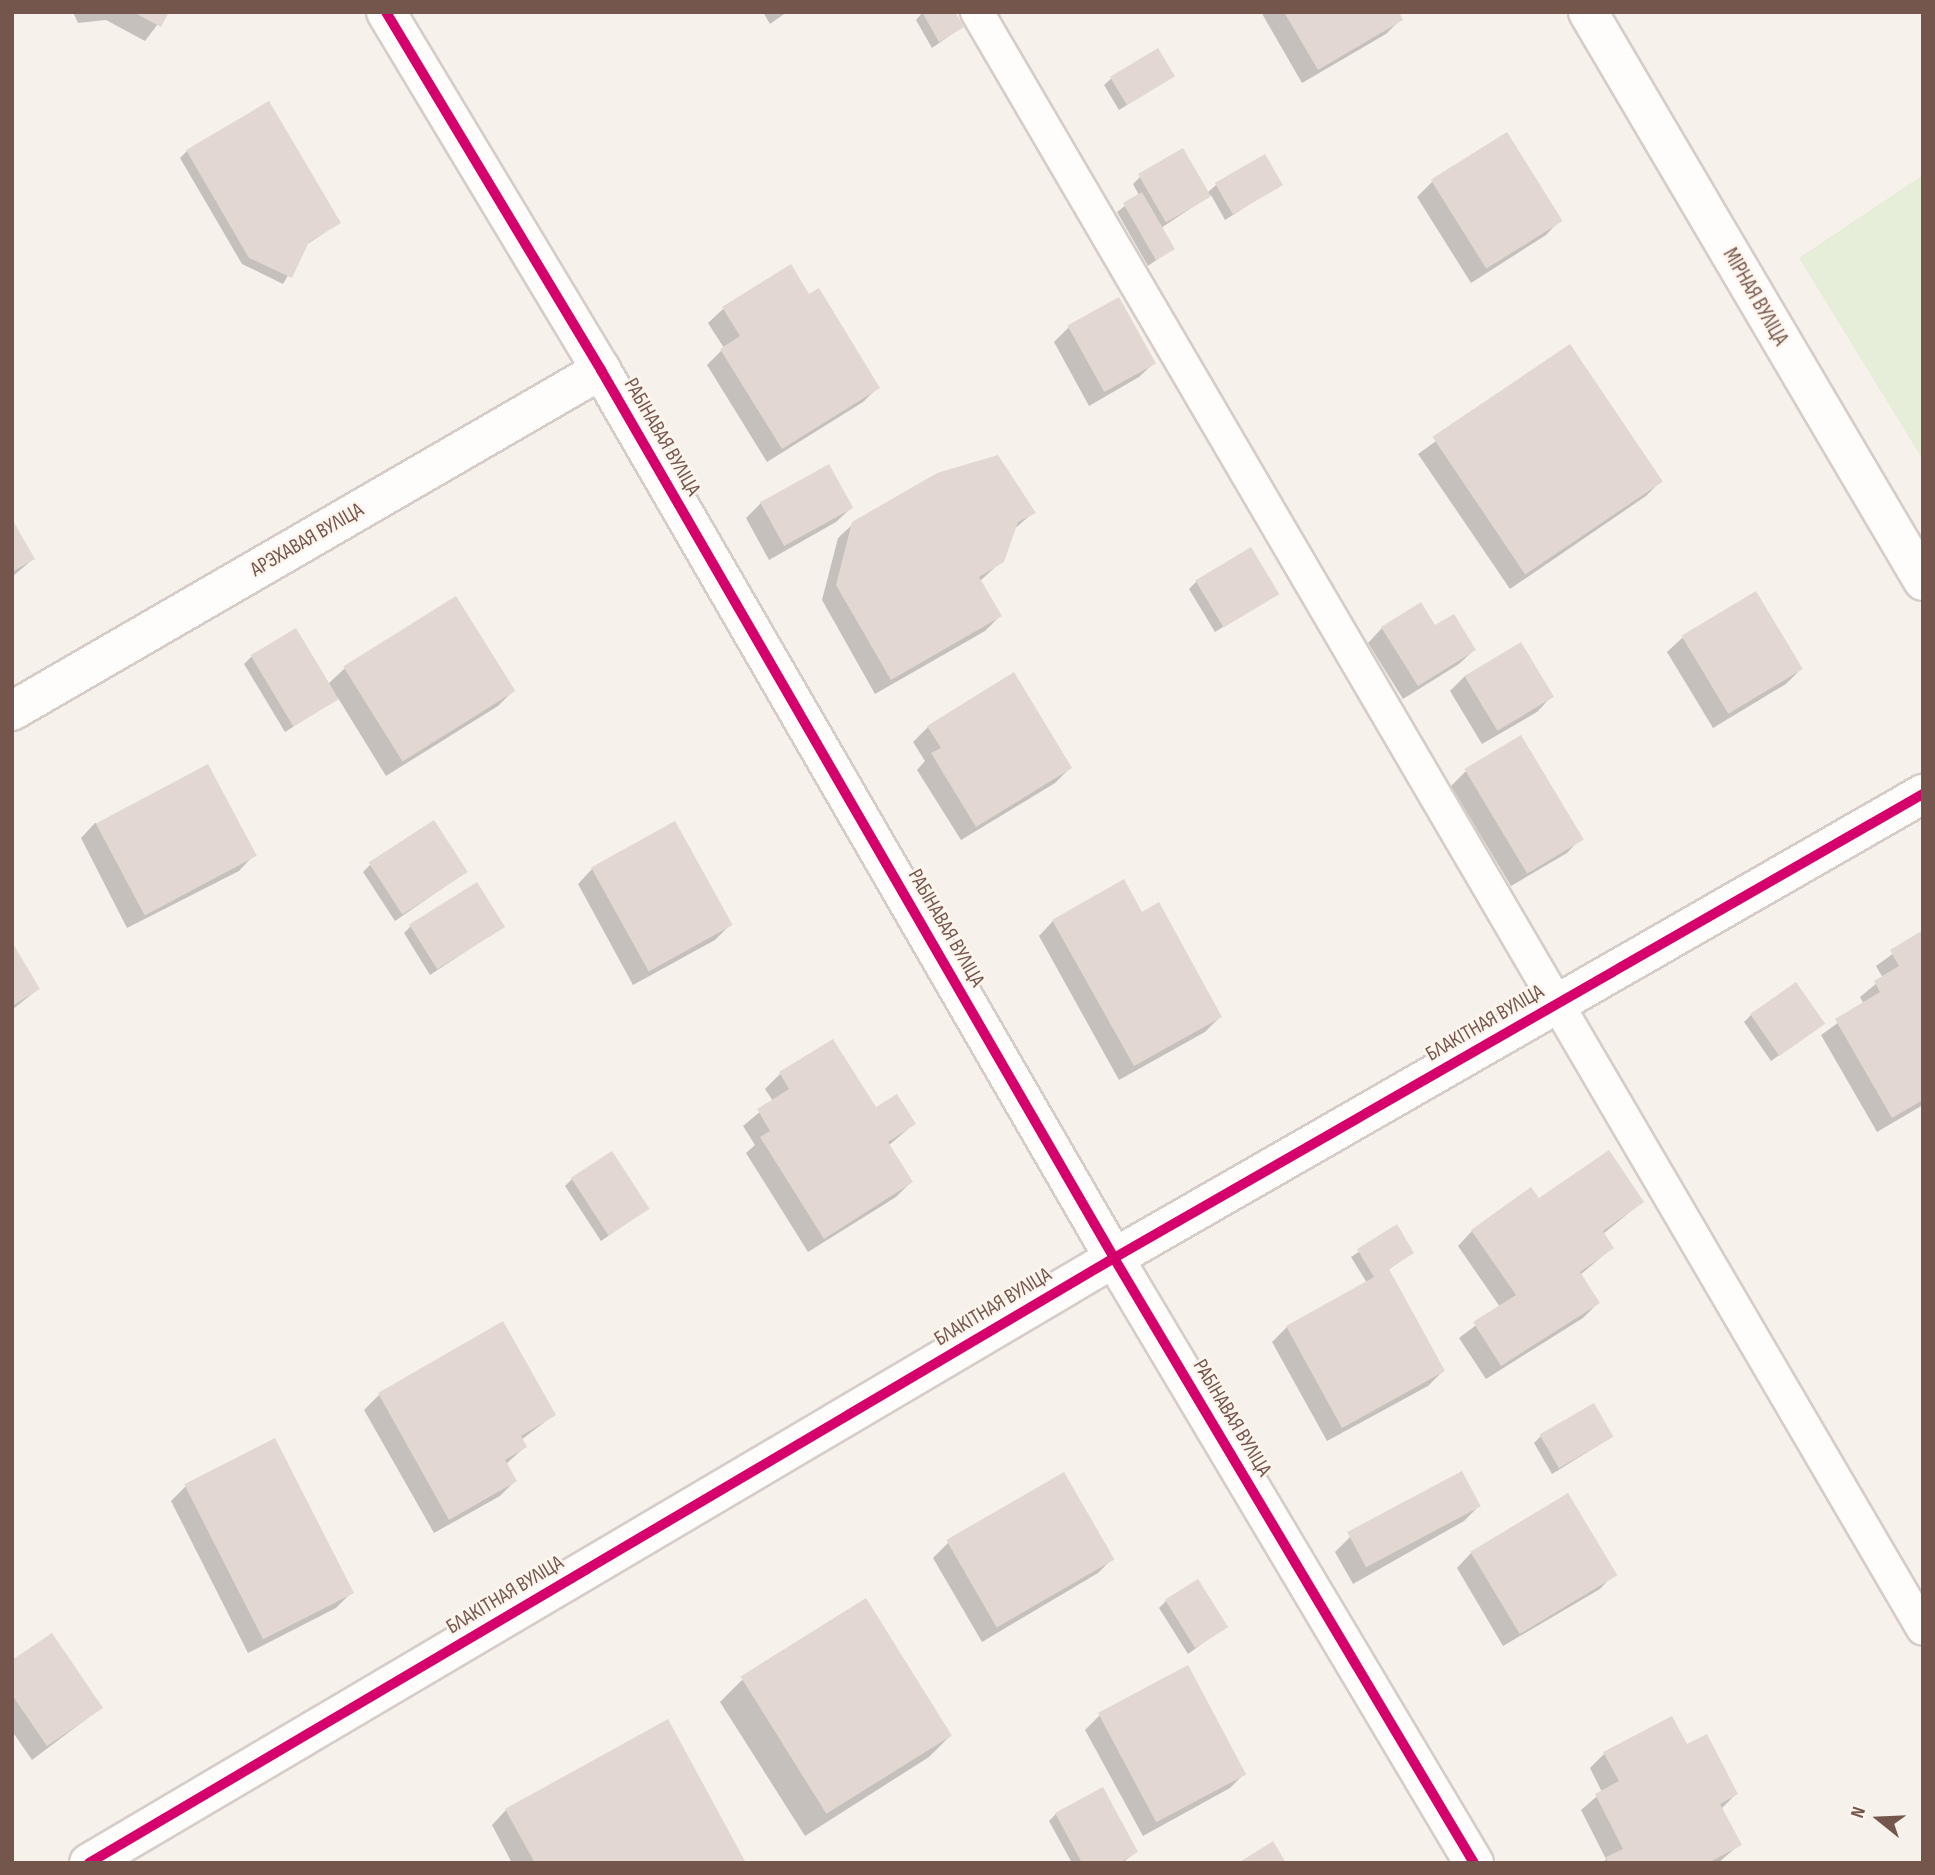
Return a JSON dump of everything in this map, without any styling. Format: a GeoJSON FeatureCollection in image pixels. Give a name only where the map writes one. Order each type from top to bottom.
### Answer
{"type":"FeatureCollection","features":[{"type":"Feature","properties":{"kind":"street","name":"РАБІНАВАЯ ВУЛІЦА"},"geometry":{"type":"LineString","coordinates":[[386,12],[601,370],[1114,1258],[1474,1863]]}},
{"type":"Feature","properties":{"kind":"street","name":"МІРНАЯ ВУЛІЦА"},"geometry":{"type":"LineString","coordinates":[[1588,12],[1923,581]]}},
{"type":"Feature","properties":{"kind":"street","name":"АРЭХАВАЯ ВУЛІЦА"},"geometry":{"type":"LineString","coordinates":[[12,711],[601,370]]}},
{"type":"Feature","properties":{"kind":"street","name":"БЛАКІТНАЯ ВУЛІЦА"},"geometry":{"type":"LineString","coordinates":[[89,1863],[1114,1258],[1923,793]]}},
{"type":"Feature","properties":{"kind":"lane"},"geometry":{"type":"LineString","coordinates":[[977,12],[1555,1005],[1923,1629]]}},
{"type":"Feature","properties":{"kind":"green space"},"geometry":{"type":"Polygon","coordinates":[[[1923,175],[1923,460],[1799,258],[1923,175]]]}},
{"type":"Feature","properties":{"kind":"building"},"geometry":{"type":"Polygon","coordinates":[[[133,12],[169,12],[161,27],[133,12]]]}},
{"type":"Feature","properties":{"kind":"building"},"geometry":{"type":"Polygon","coordinates":[[[922,12],[955,12],[964,27],[939,42],[922,12]]]}},
{"type":"Feature","properties":{"kind":"building"},"geometry":{"type":"Polygon","coordinates":[[[1284,12],[1399,12],[1403,20],[1318,70],[1284,12]]]}},
{"type":"Feature","properties":{"kind":"building"},"geometry":{"type":"Polygon","coordinates":[[[1158,48],[1175,76],[1127,105],[1110,77],[1158,48]]]}},
{"type":"Feature","properties":{"kind":"building"},"geometry":{"type":"Polygon","coordinates":[[[269,101],[341,223],[309,242],[292,278],[249,258],[186,150],[269,101]]]}},
{"type":"Feature","properties":{"kind":"building"},"geometry":{"type":"Polygon","coordinates":[[[1507,132],[1563,221],[1486,269],[1431,180],[1507,132]]]}},
{"type":"Feature","properties":{"kind":"building"},"geometry":{"type":"Polygon","coordinates":[[[1183,148],[1211,196],[1166,222],[1138,174],[1183,148]]]}},
{"type":"Feature","properties":{"kind":"building"},"geometry":{"type":"Polygon","coordinates":[[[1265,154],[1283,185],[1233,214],[1215,183],[1265,154]]]}},
{"type":"Feature","properties":{"kind":"building"},"geometry":{"type":"Polygon","coordinates":[[[1142,192],[1175,249],[1156,260],[1123,203],[1142,192]]]}},
{"type":"Feature","properties":{"kind":"building"},"geometry":{"type":"Polygon","coordinates":[[[791,264],[809,294],[819,288],[880,388],[782,449],[720,349],[740,336],[722,307],[791,264]]]}},
{"type":"Feature","properties":{"kind":"building"},"geometry":{"type":"Polygon","coordinates":[[[1119,297],[1156,363],[1104,392],[1067,326],[1119,297]]]}},
{"type":"Feature","properties":{"kind":"building"},"geometry":{"type":"Polygon","coordinates":[[[1570,344],[1663,482],[1525,574],[1432,437],[1570,344]]]}},
{"type":"Feature","properties":{"kind":"building"},"geometry":{"type":"Polygon","coordinates":[[[998,455],[1036,513],[1018,522],[1004,562],[979,577],[1002,616],[891,680],[836,585],[852,522],[937,473],[998,455]]]}},
{"type":"Feature","properties":{"kind":"building"},"geometry":{"type":"Polygon","coordinates":[[[829,464],[853,508],[784,546],[760,502],[829,464]]]}},
{"type":"Feature","properties":{"kind":"building"},"geometry":{"type":"Polygon","coordinates":[[[12,519],[35,559],[12,572],[12,519]]]}},
{"type":"Feature","properties":{"kind":"building"},"geometry":{"type":"Polygon","coordinates":[[[1251,547],[1279,594],[1224,628],[1195,580],[1251,547]]]}},
{"type":"Feature","properties":{"kind":"building"},"geometry":{"type":"Polygon","coordinates":[[[1756,591],[1803,669],[1728,714],[1681,636],[1756,591]]]}},
{"type":"Feature","properties":{"kind":"building"},"geometry":{"type":"Polygon","coordinates":[[[456,596],[515,691],[403,761],[343,666],[456,596]]]}},
{"type":"Feature","properties":{"kind":"building"},"geometry":{"type":"Polygon","coordinates":[[[1421,602],[1435,625],[1454,614],[1476,650],[1418,686],[1381,627],[1421,602]]]}},
{"type":"Feature","properties":{"kind":"building"},"geometry":{"type":"Polygon","coordinates":[[[296,628],[339,699],[293,726],[251,655],[296,628]]]}},
{"type":"Feature","properties":{"kind":"building"},"geometry":{"type":"Polygon","coordinates":[[[1521,642],[1554,697],[1497,731],[1464,676],[1521,642]]]}},
{"type":"Feature","properties":{"kind":"building"},"geometry":{"type":"Polygon","coordinates":[[[1014,672],[1072,768],[976,827],[931,753],[941,748],[927,726],[1014,672]]]}},
{"type":"Feature","properties":{"kind":"building"},"geometry":{"type":"Polygon","coordinates":[[[1521,735],[1584,840],[1527,874],[1464,769],[1521,735]]]}},
{"type":"Feature","properties":{"kind":"building"},"geometry":{"type":"Polygon","coordinates":[[[208,764],[257,856],[145,915],[96,824],[208,764]]]}},
{"type":"Feature","properties":{"kind":"building"},"geometry":{"type":"Polygon","coordinates":[[[434,820],[468,872],[402,914],[369,862],[434,820]]]}},
{"type":"Feature","properties":{"kind":"building"},"geometry":{"type":"Polygon","coordinates":[[[675,821],[733,925],[649,972],[591,868],[675,821]]]}},
{"type":"Feature","properties":{"kind":"building"},"geometry":{"type":"Polygon","coordinates":[[[1124,879],[1142,912],[1159,902],[1222,1017],[1134,1066],[1052,920],[1124,879]]]}},
{"type":"Feature","properties":{"kind":"building"},"geometry":{"type":"Polygon","coordinates":[[[477,882],[505,927],[437,969],[409,924],[477,882]]]}},
{"type":"Feature","properties":{"kind":"building"},"geometry":{"type":"Polygon","coordinates":[[[1923,930],[1923,1100],[1892,1118],[1835,1019],[1880,992],[1874,981],[1899,966],[1890,950],[1923,930]]]}},
{"type":"Feature","properties":{"kind":"building"},"geometry":{"type":"Polygon","coordinates":[[[12,942],[40,989],[12,1006],[12,942]]]}},
{"type":"Feature","properties":{"kind":"building"},"geometry":{"type":"Polygon","coordinates":[[[1796,982],[1825,1024],[1779,1056],[1750,1014],[1796,982]]]}},
{"type":"Feature","properties":{"kind":"building"},"geometry":{"type":"Polygon","coordinates":[[[833,1039],[876,1107],[897,1094],[916,1124],[888,1142],[913,1182],[824,1239],[760,1137],[770,1131],[757,1109],[789,1089],[779,1072],[833,1039]]]}},
{"type":"Feature","properties":{"kind":"building"},"geometry":{"type":"Polygon","coordinates":[[[1609,1150],[1644,1202],[1603,1231],[1614,1248],[1580,1272],[1600,1303],[1501,1366],[1473,1322],[1516,1295],[1471,1230],[1531,1187],[1539,1198],[1609,1150]]]}},
{"type":"Feature","properties":{"kind":"building"},"geometry":{"type":"Polygon","coordinates":[[[612,1151],[650,1209],[608,1236],[571,1178],[612,1151]]]}},
{"type":"Feature","properties":{"kind":"building"},"geometry":{"type":"Polygon","coordinates":[[[1397,1224],[1414,1253],[1389,1269],[1445,1371],[1342,1428],[1286,1326],[1374,1277],[1357,1249],[1397,1224]]]}},
{"type":"Feature","properties":{"kind":"building"},"geometry":{"type":"Polygon","coordinates":[[[503,1321],[556,1415],[521,1436],[527,1447],[505,1460],[517,1481],[449,1520],[378,1393],[503,1321]]]}},
{"type":"Feature","properties":{"kind":"building"},"geometry":{"type":"Polygon","coordinates":[[[1594,1403],[1614,1437],[1559,1468],[1539,1434],[1594,1403]]]}},
{"type":"Feature","properties":{"kind":"building"},"geometry":{"type":"Polygon","coordinates":[[[275,1438],[354,1593],[263,1639],[184,1484],[275,1438]]]}},
{"type":"Feature","properties":{"kind":"building"},"geometry":{"type":"Polygon","coordinates":[[[1462,1471],[1481,1506],[1366,1567],[1347,1532],[1462,1471]]]}},
{"type":"Feature","properties":{"kind":"building"},"geometry":{"type":"Polygon","coordinates":[[[1064,1472],[1114,1559],[997,1627],[946,1540],[1064,1472]]]}},
{"type":"Feature","properties":{"kind":"building"},"geometry":{"type":"Polygon","coordinates":[[[1568,1493],[1617,1575],[1520,1634],[1470,1552],[1568,1493]]]}},
{"type":"Feature","properties":{"kind":"building"},"geometry":{"type":"Polygon","coordinates":[[[1198,1579],[1228,1627],[1195,1648],[1165,1600],[1198,1579]]]}},
{"type":"Feature","properties":{"kind":"building"},"geometry":{"type":"Polygon","coordinates":[[[866,1598],[952,1735],[826,1814],[740,1676],[866,1598]]]}},
{"type":"Feature","properties":{"kind":"building"},"geometry":{"type":"Polygon","coordinates":[[[52,1633],[103,1708],[47,1746],[12,1695],[12,1660],[52,1633]]]}},
{"type":"Feature","properties":{"kind":"building"},"geometry":{"type":"Polygon","coordinates":[[[1188,1665],[1246,1774],[1156,1822],[1098,1713],[1188,1665]]]}},
{"type":"Feature","properties":{"kind":"building"},"geometry":{"type":"Polygon","coordinates":[[[1672,1716],[1687,1744],[1707,1734],[1738,1794],[1720,1804],[1742,1845],[1708,1863],[1608,1863],[1606,1857],[1623,1849],[1595,1794],[1619,1781],[1603,1752],[1672,1716]]]}},
{"type":"Feature","properties":{"kind":"building"},"geometry":{"type":"Polygon","coordinates":[[[668,1719],[746,1863],[535,1863],[505,1809],[668,1719]]]}},
{"type":"Feature","properties":{"kind":"building"},"geometry":{"type":"Polygon","coordinates":[[[1103,1787],[1138,1852],[1119,1863],[1082,1863],[1055,1813],[1103,1787]]]}},
{"type":"Feature","properties":{"kind":"building"},"geometry":{"type":"Polygon","coordinates":[[[1273,1841],[1286,1863],[1238,1863],[1273,1841]]]}},
{"type":"Feature","properties":{"kind":"cycle path"},"geometry":{"type":"LineString","coordinates":[[386,12],[601,370],[1114,1258],[1474,1863]]}},
{"type":"Feature","properties":{"kind":"cycle path"},"geometry":{"type":"LineString","coordinates":[[89,1863],[1114,1258],[1923,794]]}}]}
